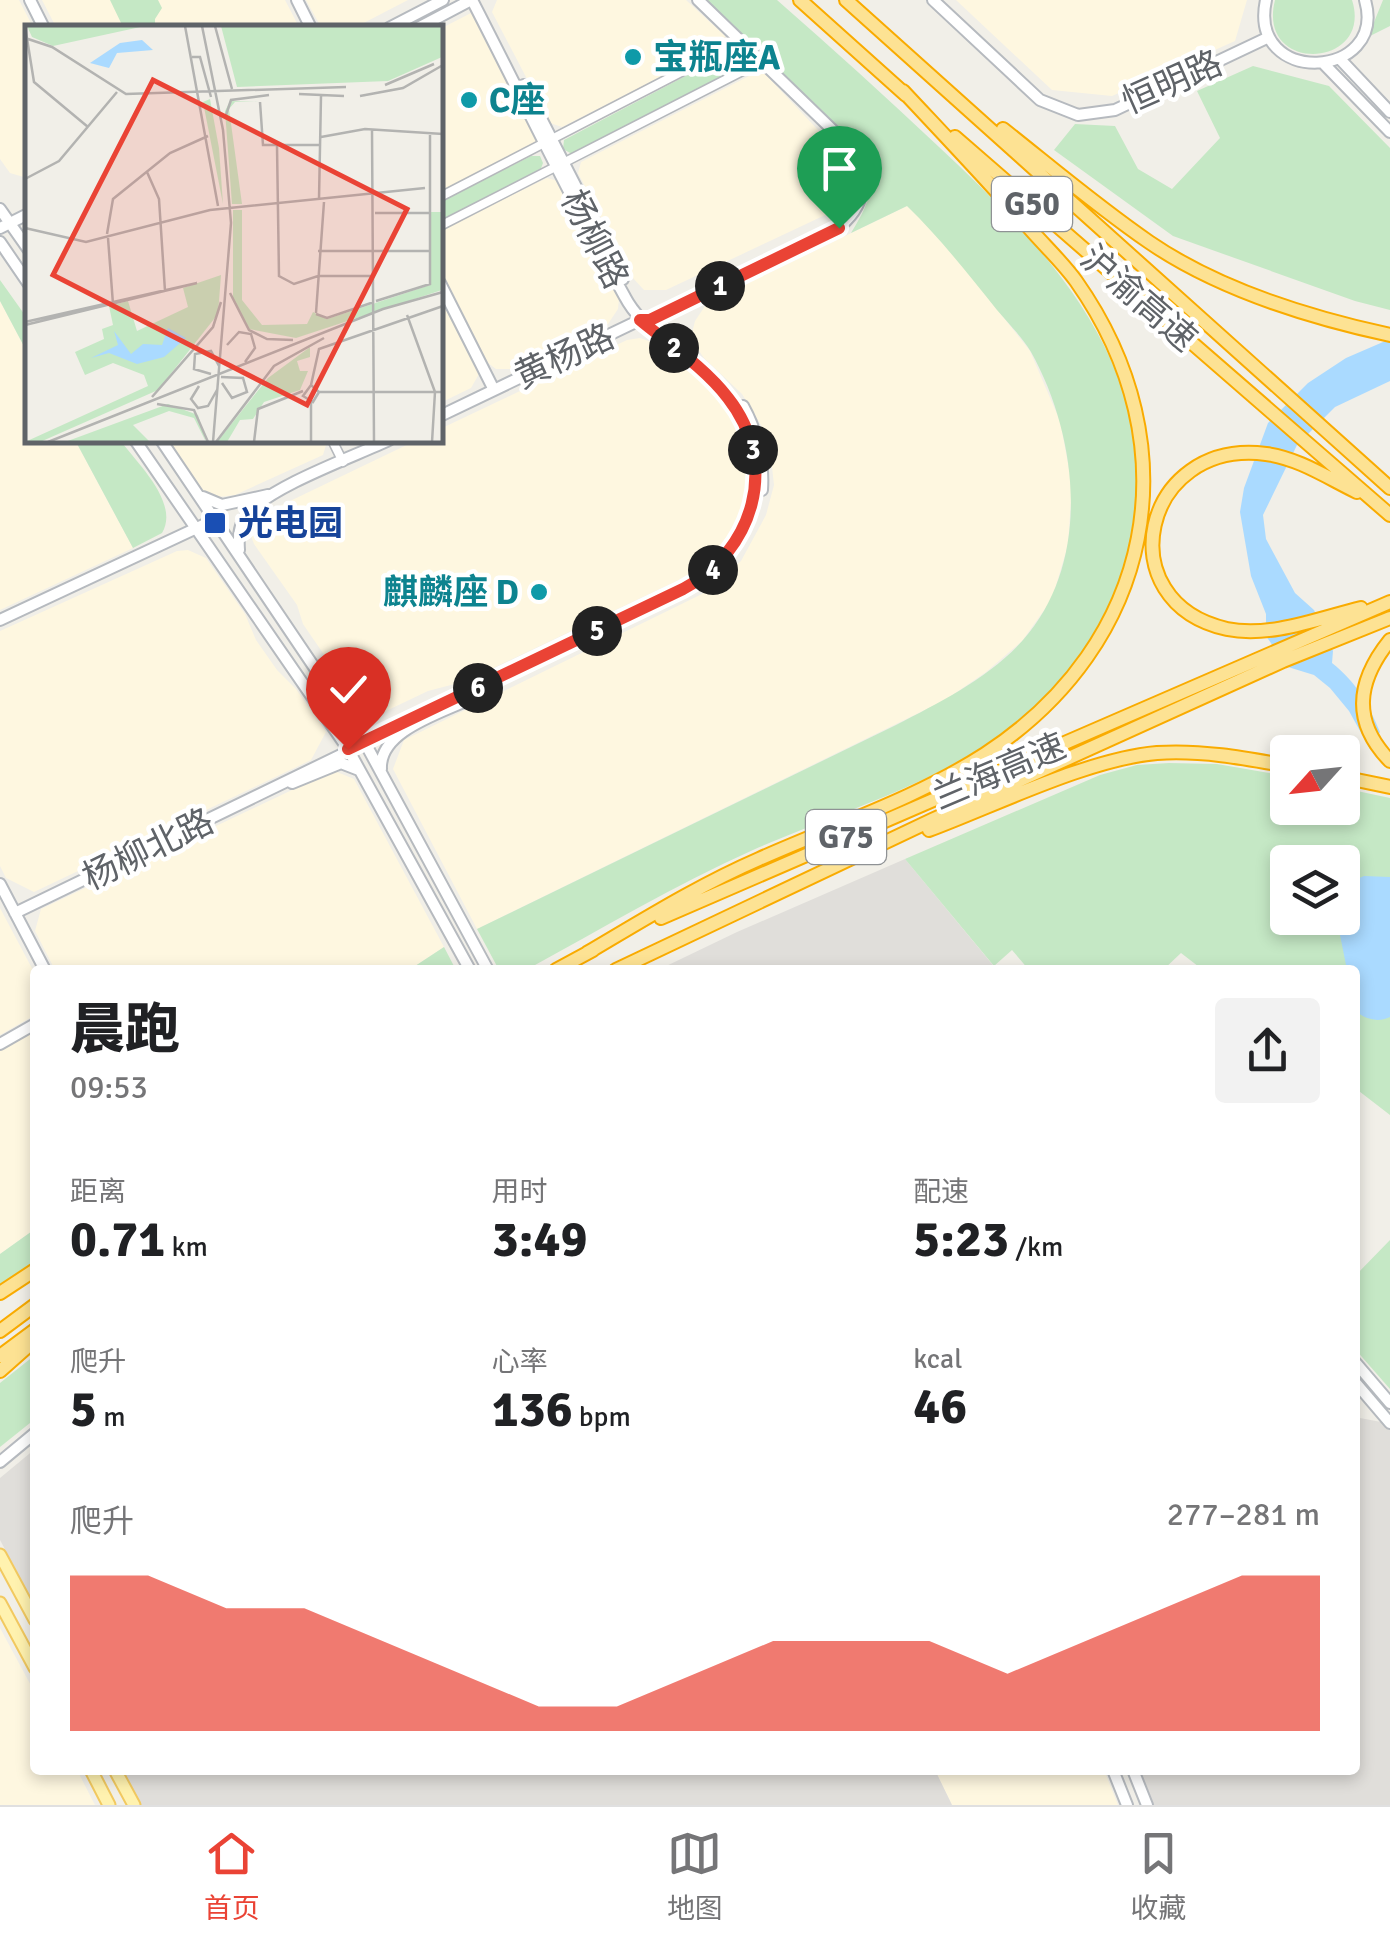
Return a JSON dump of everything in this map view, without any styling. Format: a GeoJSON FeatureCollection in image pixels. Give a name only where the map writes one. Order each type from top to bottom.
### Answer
{"type":"FeatureCollection","features":[{"type":"Feature","properties":{"kind":"highway","name":"沪渝高速"},"geometry":{"type":"LineString","coordinates":[[800,0],[1390,515]]}},
{"type":"Feature","properties":{"kind":"highway","name":"沪渝高速"},"geometry":{"type":"LineString","coordinates":[[846,0],[1390,488]]}},
{"type":"Feature","properties":{"kind":"highway"},"geometry":{"type":"LineString","coordinates":[[926,70],[1150,243],[1204,273],[1268,300],[1390,335]]}},
{"type":"Feature","properties":{"kind":"highway"},"geometry":{"type":"LineString","coordinates":[[586,953],[755,860],[901,799],[986,753],[1060,694],[1108,625],[1125,586],[1143,502],[1144,458],[1138,419],[1110,340],[1075,280],[902,92]]}},
{"type":"Feature","properties":{"kind":"highway"},"geometry":{"type":"LineString","coordinates":[[1372,500],[1287,458],[1264,454],[1216,458],[1200,463],[1180,478],[1163,498],[1153,521],[1152,548],[1157,573],[1173,598],[1203,621],[1228,629],[1256,632],[1390,602]]}},
{"type":"Feature","properties":{"kind":"highway","name":"兰海高速"},"geometry":{"type":"LineString","coordinates":[[565,965],[762,872],[1390,602]]}},
{"type":"Feature","properties":{"kind":"highway"},"geometry":{"type":"LineString","coordinates":[[833,865],[1283,661],[1388,619]]}},
{"type":"Feature","properties":{"kind":"highway"},"geometry":{"type":"LineString","coordinates":[[1390,640],[1366,675],[1361,701],[1366,727],[1390,761]]}},
{"type":"Feature","properties":{"kind":"highway","name":"G75"},"geometry":{"type":"LineString","coordinates":[[626,965],[833,865],[1098,766],[1156,754],[1222,754],[1270,763]]}},
{"type":"Feature","properties":{"kind":"highway"},"geometry":{"type":"LineString","coordinates":[[1360,781],[1390,787]]}},
{"type":"Feature","properties":{"kind":"highway"},"geometry":{"type":"LineString","coordinates":[[0,1293],[30,1273]]}},
{"type":"Feature","properties":{"kind":"highway"},"geometry":{"type":"LineString","coordinates":[[0,1332],[30,1309]]}},
{"type":"Feature","properties":{"kind":"highway"},"geometry":{"type":"LineString","coordinates":[[0,1356],[30,1334]]}},
{"type":"Feature","properties":{"kind":"highway"},"geometry":{"type":"LineString","coordinates":[[0,1370],[30,1344]]}},
{"type":"Feature","properties":{"kind":"main road"},"geometry":{"type":"LineString","coordinates":[[0,1555],[30,1611]]}},
{"type":"Feature","properties":{"kind":"main road"},"geometry":{"type":"LineString","coordinates":[[0,1604],[30,1659]]}},
{"type":"Feature","properties":{"kind":"main road"},"geometry":{"type":"LineString","coordinates":[[93,1775],[108,1805]]}},
{"type":"Feature","properties":{"kind":"main road"},"geometry":{"type":"LineString","coordinates":[[118,1775],[134,1805]]}},
{"type":"Feature","properties":{"kind":"street"},"geometry":{"type":"LineString","coordinates":[[30,0],[42,25]]}},
{"type":"Feature","properties":{"kind":"street"},"geometry":{"type":"LineString","coordinates":[[297,0],[310,25]]}},
{"type":"Feature","properties":{"kind":"street"},"geometry":{"type":"LineString","coordinates":[[395,25],[442,0]]}},
{"type":"Feature","properties":{"kind":"street"},"geometry":{"type":"LineString","coordinates":[[424,25],[474,0]]}},
{"type":"Feature","properties":{"kind":"street","name":"杨柳路"},"geometry":{"type":"LineString","coordinates":[[281,785],[364,741],[696,582],[720,564],[749,518],[756,486],[754,454],[745,424],[716,383],[626,299],[474,0]]}},
{"type":"Feature","properties":{"kind":"street"},"geometry":{"type":"LineString","coordinates":[[442,225],[762,62],[698,0]]}},
{"type":"Feature","properties":{"kind":"street","name":"恒明路"},"geometry":{"type":"LineString","coordinates":[[933,0],[1040,100],[1078,115],[1115,110],[1269,37]]}},
{"type":"Feature","properties":{"kind":"street"},"geometry":{"type":"LineString","coordinates":[[1266,0],[1269,37],[1292,59],[1308,64],[1340,59],[1362,37],[1366,23],[1364,0]]}},
{"type":"Feature","properties":{"kind":"street"},"geometry":{"type":"LineString","coordinates":[[442,196],[741,41]]}},
{"type":"Feature","properties":{"kind":"street"},"geometry":{"type":"LineString","coordinates":[[1340,59],[1390,112]]}},
{"type":"Feature","properties":{"kind":"street","name":"黄杨路"},"geometry":{"type":"LineString","coordinates":[[442,415],[849,218],[862,196],[864,182],[854,155],[762,62]]}},
{"type":"Feature","properties":{"kind":"street"},"geometry":{"type":"LineString","coordinates":[[1324,64],[1390,132]]}},
{"type":"Feature","properties":{"kind":"street"},"geometry":{"type":"LineString","coordinates":[[0,209],[5,226],[23,232]]}},
{"type":"Feature","properties":{"kind":"street"},"geometry":{"type":"LineString","coordinates":[[23,232],[0,243],[25,278]]}},
{"type":"Feature","properties":{"kind":"street"},"geometry":{"type":"LineString","coordinates":[[442,287],[494,390]]}},
{"type":"Feature","properties":{"kind":"street","name":"杨柳路"},"geometry":{"type":"LineString","coordinates":[[381,769],[384,747],[400,733],[686,594],[713,578],[741,547],[755,520],[762,489],[757,436],[732,392],[645,318]]}},
{"type":"Feature","properties":{"kind":"street"},"geometry":{"type":"LineString","coordinates":[[136,442],[348,749],[467,965]]}},
{"type":"Feature","properties":{"kind":"street"},"geometry":{"type":"LineString","coordinates":[[161,442],[364,741],[485,965]]}},
{"type":"Feature","properties":{"kind":"street"},"geometry":{"type":"LineString","coordinates":[[333,442],[343,462]]}},
{"type":"Feature","properties":{"kind":"street"},"geometry":{"type":"LineString","coordinates":[[197,493],[222,505],[278,492],[386,442]]}},
{"type":"Feature","properties":{"kind":"street"},"geometry":{"type":"LineString","coordinates":[[240,554],[238,537],[245,517],[278,492]]}},
{"type":"Feature","properties":{"kind":"street"},"geometry":{"type":"LineString","coordinates":[[0,620],[216,519]]}},
{"type":"Feature","properties":{"kind":"street"},"geometry":{"type":"LineString","coordinates":[[281,785],[341,764],[351,765],[362,773]]}},
{"type":"Feature","properties":{"kind":"street","name":"杨柳北路"},"geometry":{"type":"LineString","coordinates":[[15,914],[281,785]]}},
{"type":"Feature","properties":{"kind":"street"},"geometry":{"type":"LineString","coordinates":[[0,884],[42,965]]}},
{"type":"Feature","properties":{"kind":"street"},"geometry":{"type":"LineString","coordinates":[[0,1044],[30,1027]]}},
{"type":"Feature","properties":{"kind":"street"},"geometry":{"type":"LineString","coordinates":[[1360,1368],[1390,1402]]}},
{"type":"Feature","properties":{"kind":"street"},"geometry":{"type":"LineString","coordinates":[[1376,1386],[1360,1396],[1390,1423]]}},
{"type":"Feature","properties":{"kind":"street"},"geometry":{"type":"LineString","coordinates":[[0,1462],[30,1437]]}},
{"type":"Feature","properties":{"kind":"street"},"geometry":{"type":"LineString","coordinates":[[1114,1775],[1127,1805]]}},
{"type":"Feature","properties":{"kind":"street"},"geometry":{"type":"LineString","coordinates":[[1135,1775],[1148,1805]]}},
{"type":"Feature","properties":{"kind":"shaded area"},"geometry":{"type":"Polygon","coordinates":[[[0,0],[19,0],[32,25],[25,25],[25,177],[10,173],[0,159],[0,0]]]}},
{"type":"Feature","properties":{"kind":"shaded area"},"geometry":{"type":"Polygon","coordinates":[[[42,0],[285,0],[298,25],[55,25],[42,0]]]}},
{"type":"Feature","properties":{"kind":"shaded area"},"geometry":{"type":"Polygon","coordinates":[[[306,0],[408,0],[360,25],[320,25],[306,0]]]}},
{"type":"Feature","properties":{"kind":"shaded area"},"geometry":{"type":"Polygon","coordinates":[[[497,0],[686,0],[725,36],[723,45],[562,127],[550,123],[492,12],[497,0]]]}},
{"type":"Feature","properties":{"kind":"shaded area"},"geometry":{"type":"Polygon","coordinates":[[[956,0],[1247,0],[1235,41],[1112,96],[1052,90],[956,0]]]}},
{"type":"Feature","properties":{"kind":"shaded area"},"geometry":{"type":"Polygon","coordinates":[[[471,13],[537,142],[442,191],[442,28],[471,13]]]}},
{"type":"Feature","properties":{"kind":"shaded area"},"geometry":{"type":"Polygon","coordinates":[[[755,73],[765,74],[838,151],[852,177],[851,193],[838,209],[666,290],[644,290],[632,277],[578,173],[581,162],[755,73]]]}},
{"type":"Feature","properties":{"kind":"shaded area"},"geometry":{"type":"Polygon","coordinates":[[[547,178],[558,181],[619,299],[618,309],[608,324],[514,369],[496,369],[488,363],[442,274],[442,230],[547,178]]]}},
{"type":"Feature","properties":{"kind":"shaded area"},"geometry":{"type":"Polygon","coordinates":[[[907,206],[938,235],[1030,351],[1060,421],[1072,485],[1068,545],[1052,599],[1022,641],[945,700],[477,929],[393,769],[404,740],[702,594],[741,561],[766,515],[774,485],[771,458],[761,425],[742,394],[695,345],[695,321],[707,303],[907,206]]]}},
{"type":"Feature","properties":{"kind":"shaded area"},"geometry":{"type":"Polygon","coordinates":[[[442,298],[479,374],[471,388],[442,402],[442,298]]]}},
{"type":"Feature","properties":{"kind":"shaded area"},"geometry":{"type":"Polygon","coordinates":[[[0,301],[25,348],[25,442],[76,442],[133,548],[0,610],[0,301]]]}},
{"type":"Feature","properties":{"kind":"shaded area"},"geometry":{"type":"Polygon","coordinates":[[[640,338],[660,345],[716,389],[742,430],[749,464],[748,495],[740,522],[723,548],[689,575],[466,681],[428,691],[384,712],[362,710],[254,544],[251,536],[257,520],[413,442],[442,442],[442,428],[627,340],[640,338]]]}},
{"type":"Feature","properties":{"kind":"shaded area"},"geometry":{"type":"Polygon","coordinates":[[[168,442],[326,445],[323,455],[235,495],[219,497],[204,493],[168,442]]]}},
{"type":"Feature","properties":{"kind":"shaded area"},"geometry":{"type":"Polygon","coordinates":[[[188,550],[206,558],[245,614],[256,640],[326,732],[311,760],[34,892],[6,878],[0,866],[0,631],[177,551],[188,550]]]}},
{"type":"Feature","properties":{"kind":"shaded area"},"geometry":{"type":"Polygon","coordinates":[[[328,773],[354,779],[444,947],[417,965],[52,965],[35,931],[41,909],[328,773]]]}},
{"type":"Feature","properties":{"kind":"shaded area"},"geometry":{"type":"Polygon","coordinates":[[[905,859],[993,965],[668,965],[905,859]]]}},
{"type":"Feature","properties":{"kind":"shaded area"},"geometry":{"type":"Polygon","coordinates":[[[0,908],[30,965],[30,1018],[0,1035],[0,908]]]}},
{"type":"Feature","properties":{"kind":"shaded area"},"geometry":{"type":"Polygon","coordinates":[[[30,1035],[30,1233],[0,1254],[0,1050],[30,1035]]]}},
{"type":"Feature","properties":{"kind":"shaded area"},"geometry":{"type":"Polygon","coordinates":[[[1360,1418],[1381,1422],[1390,1430],[1390,1805],[1154,1805],[1142,1775],[1360,1775],[1360,1418]]]}},
{"type":"Feature","properties":{"kind":"shaded area"},"geometry":{"type":"Polygon","coordinates":[[[30,1453],[30,1597],[0,1540],[0,1478],[30,1453]]]}},
{"type":"Feature","properties":{"kind":"shaded area"},"geometry":{"type":"Polygon","coordinates":[[[0,1628],[30,1684],[30,1775],[80,1775],[95,1805],[0,1805],[0,1628]]]}},
{"type":"Feature","properties":{"kind":"shaded area"},"geometry":{"type":"Polygon","coordinates":[[[125,1775],[937,1775],[952,1805],[140,1805],[125,1775]]]}},
{"type":"Feature","properties":{"kind":"shaded area"},"geometry":{"type":"Polygon","coordinates":[[[937,1775],[1106,1775],[1118,1805],[952,1805],[937,1775]]]}},
{"type":"Feature","properties":{"kind":"green space"},"geometry":{"type":"Polygon","coordinates":[[[110,0],[158,0],[162,8],[155,25],[122,25],[110,0]]]}},
{"type":"Feature","properties":{"kind":"green space"},"geometry":{"type":"Polygon","coordinates":[[[704,0],[777,0],[985,192],[1068,286],[1099,336],[1123,390],[1135,448],[1135,510],[1121,577],[1111,603],[1066,675],[1026,716],[980,749],[926,778],[695,878],[535,965],[496,965],[477,929],[896,725],[963,688],[1010,654],[1045,609],[1060,574],[1069,537],[1071,499],[1060,422],[1047,386],[1027,346],[954,256],[907,206],[851,233],[869,194],[869,174],[861,153],[704,0]]]}},
{"type":"Feature","properties":{"kind":"green space"},"geometry":{"type":"Polygon","coordinates":[[[1275,0],[1352,0],[1354,23],[1347,40],[1332,50],[1315,54],[1297,51],[1282,41],[1274,24],[1275,0]]]}},
{"type":"Feature","properties":{"kind":"green space"},"geometry":{"type":"Polygon","coordinates":[[[1383,0],[1390,0],[1390,26],[1368,37],[1383,0]]]}},
{"type":"Feature","properties":{"kind":"green space"},"geometry":{"type":"Polygon","coordinates":[[[733,51],[741,51],[745,59],[741,66],[572,154],[563,149],[564,140],[733,51]]]}},
{"type":"Feature","properties":{"kind":"green space"},"geometry":{"type":"Polygon","coordinates":[[[1253,66],[1329,86],[1390,148],[1390,310],[1173,236],[1054,150],[1075,124],[1115,126],[1138,169],[1172,189],[1220,138],[1197,91],[1253,66]]]}},
{"type":"Feature","properties":{"kind":"green space"},"geometry":{"type":"Polygon","coordinates":[[[531,156],[540,156],[543,163],[540,171],[442,220],[442,201],[531,156]]]}},
{"type":"Feature","properties":{"kind":"green space"},"geometry":{"type":"Polygon","coordinates":[[[0,280],[25,315],[25,348],[0,301],[0,280]]]}},
{"type":"Feature","properties":{"kind":"green space"},"geometry":{"type":"Polygon","coordinates":[[[76,442],[122,442],[161,496],[166,521],[162,533],[133,548],[76,442]]]}},
{"type":"Feature","properties":{"kind":"green space"},"geometry":{"type":"Polygon","coordinates":[[[1217,764],[1270,773],[1270,825],[1360,825],[1360,792],[1390,798],[1390,1115],[1360,1092],[1360,965],[1197,965],[1181,953],[1168,965],[1025,965],[1012,950],[993,965],[905,859],[1100,775],[1137,765],[1217,764]]]}},
{"type":"Feature","properties":{"kind":"green space"},"geometry":{"type":"Polygon","coordinates":[[[444,947],[453,965],[417,965],[444,947]]]}},
{"type":"Feature","properties":{"kind":"green space"},"geometry":{"type":"Polygon","coordinates":[[[30,1233],[30,1269],[0,1288],[0,1254],[30,1233]]]}},
{"type":"Feature","properties":{"kind":"green space"},"geometry":{"type":"Polygon","coordinates":[[[1390,1240],[1390,1389],[1360,1355],[1360,1271],[1390,1240]]]}},
{"type":"Feature","properties":{"kind":"green space"},"geometry":{"type":"Polygon","coordinates":[[[30,1359],[30,1423],[0,1447],[0,1383],[30,1359]]]}},
{"type":"Feature","properties":{"kind":"water"},"geometry":{"type":"Polygon","coordinates":[[[1390,339],[1390,381],[1335,407],[1297,445],[1263,515],[1266,539],[1295,593],[1314,610],[1333,651],[1332,663],[1355,686],[1375,721],[1380,732],[1370,749],[1349,711],[1330,688],[1314,675],[1288,667],[1266,636],[1266,614],[1251,576],[1240,512],[1244,488],[1268,423],[1308,383],[1346,358],[1390,339]]]}},
{"type":"Feature","properties":{"kind":"water"},"geometry":{"type":"Polygon","coordinates":[[[1390,877],[1390,1017],[1381,1020],[1360,1014],[1360,965],[1346,965],[1340,935],[1360,935],[1360,878],[1390,877]]]}},
{"type":"Feature","properties":{"kind":"place","name":"宝瓶座A"},"geometry":{"type":"Point","coordinates":[633,57]}},
{"type":"Feature","properties":{"kind":"place","name":"C座"},"geometry":{"type":"Point","coordinates":[469,100]}},
{"type":"Feature","properties":{"kind":"place","name":"光电园"},"geometry":{"type":"Point","coordinates":[215,523]}},
{"type":"Feature","properties":{"kind":"place","name":"麒麟座 D"},"geometry":{"type":"Point","coordinates":[539,592]}},
{"type":"Feature","properties":{"kind":"route"},"geometry":{"type":"LineString","coordinates":[[348,749],[683,589],[720,564],[743,531],[754,502],[756,471],[750,438],[736,408],[716,383],[640,320],[650,320],[839,228]]}}]}
